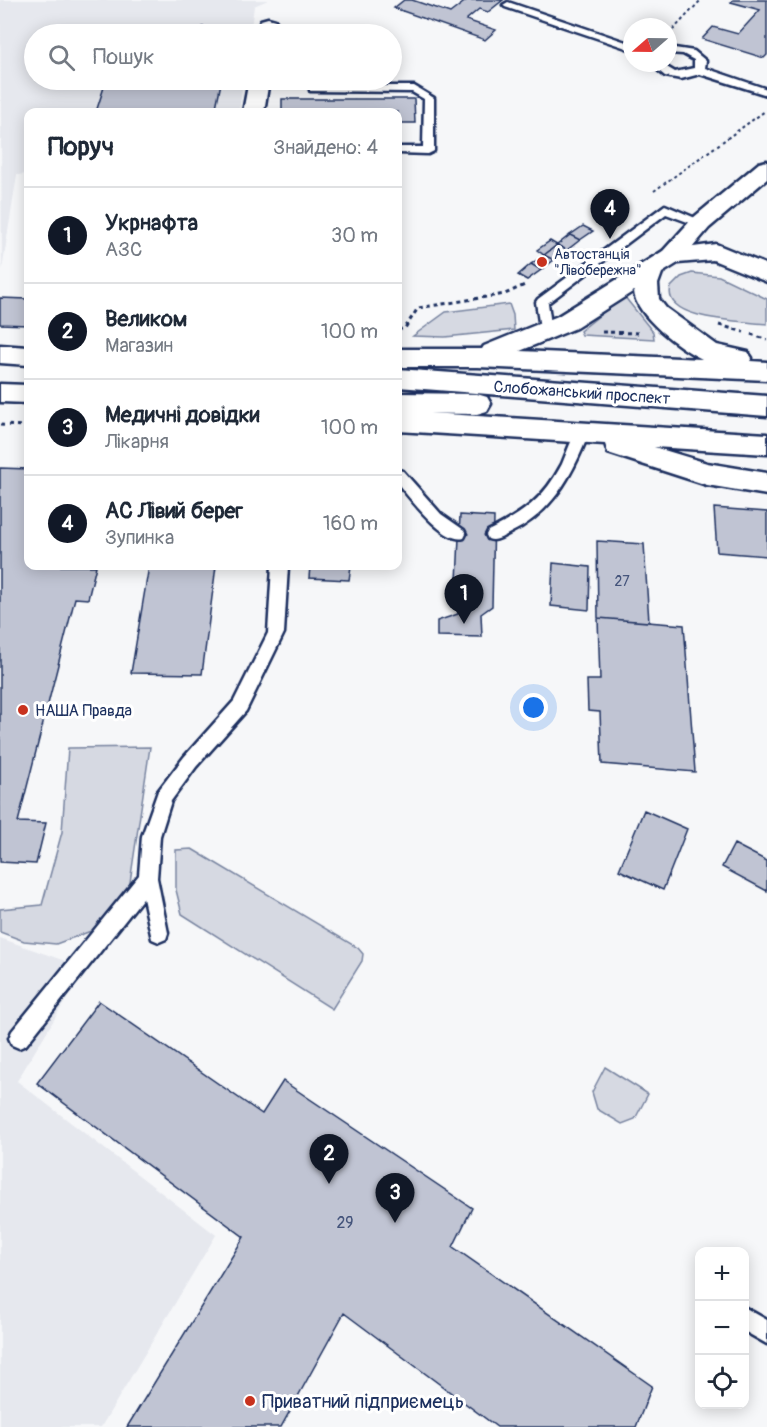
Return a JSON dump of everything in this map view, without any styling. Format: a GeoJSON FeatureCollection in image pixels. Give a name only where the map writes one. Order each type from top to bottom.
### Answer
{"type":"FeatureCollection","features":[{"type":"Feature","properties":{"kind":"main road"},"geometry":{"type":"LineString","coordinates":[[255,108],[257,90]]}},
{"type":"Feature","properties":{"kind":"main road"},"geometry":{"type":"LineString","coordinates":[[767,168],[701,223],[661,263],[646,284],[647,299],[657,314],[671,327],[709,352],[767,364]]}},
{"type":"Feature","properties":{"kind":"main road"},"geometry":{"type":"LineString","coordinates":[[701,223],[714,242],[737,260]]}},
{"type":"Feature","properties":{"kind":"main road"},"geometry":{"type":"LineString","coordinates":[[478,358],[567,322],[661,263],[704,251],[737,260],[767,274]]}},
{"type":"Feature","properties":{"kind":"main road"},"geometry":{"type":"LineString","coordinates":[[0,354],[24,356]]}},
{"type":"Feature","properties":{"kind":"main road","name":"Слобожанський проспект"},"geometry":{"type":"LineString","coordinates":[[402,358],[478,358],[767,370]]}},
{"type":"Feature","properties":{"kind":"main road","name":"Слобожанський проспект"},"geometry":{"type":"LineString","coordinates":[[402,378],[767,407]]}},
{"type":"Feature","properties":{"kind":"main road"},"geometry":{"type":"LineString","coordinates":[[0,393],[24,394]]}},
{"type":"Feature","properties":{"kind":"main road","name":"Слобожанський проспект"},"geometry":{"type":"LineString","coordinates":[[402,403],[767,407]]}},
{"type":"Feature","properties":{"kind":"main road"},"geometry":{"type":"LineString","coordinates":[[402,421],[757,443]]}},
{"type":"Feature","properties":{"kind":"main road"},"geometry":{"type":"LineString","coordinates":[[582,433],[662,461],[758,483]]}},
{"type":"Feature","properties":{"kind":"main road"},"geometry":{"type":"LineString","coordinates":[[757,443],[736,447],[730,461],[736,471],[758,483]]}},
{"type":"Feature","properties":{"kind":"lane"},"geometry":{"type":"LineString","coordinates":[[508,5],[623,44]]}},
{"type":"Feature","properties":{"kind":"lane"},"geometry":{"type":"LineString","coordinates":[[677,51],[697,57],[701,65],[699,69]]}},
{"type":"Feature","properties":{"kind":"lane"},"geometry":{"type":"LineString","coordinates":[[667,72],[687,75],[699,69],[767,92]]}},
{"type":"Feature","properties":{"kind":"lane"},"geometry":{"type":"LineString","coordinates":[[402,89],[414,89],[429,98],[428,151],[402,150]]}},
{"type":"Feature","properties":{"kind":"lane"},"geometry":{"type":"LineString","coordinates":[[546,332],[542,302],[665,209],[701,223]]}},
{"type":"Feature","properties":{"kind":"lane"},"geometry":{"type":"LineString","coordinates":[[493,535],[534,512],[547,497],[574,454],[582,433]]}},
{"type":"Feature","properties":{"kind":"lane"},"geometry":{"type":"LineString","coordinates":[[402,480],[436,518],[459,534]]}},
{"type":"Feature","properties":{"kind":"lane"},"geometry":{"type":"LineString","coordinates":[[159,933],[148,878],[152,836],[164,797],[190,762],[240,706],[276,633],[280,570]]}},
{"type":"Feature","properties":{"kind":"lane"},"geometry":{"type":"LineString","coordinates":[[19,1038],[148,878]]}},
{"type":"Feature","properties":{"kind":"lane"},"geometry":{"type":"LineString","coordinates":[[749,1321],[767,1333]]}},
{"type":"Feature","properties":{"kind":"path"},"geometry":{"type":"LineString","coordinates":[[652,193],[767,110]]}},
{"type":"Feature","properties":{"kind":"path"},"geometry":{"type":"LineString","coordinates":[[402,329],[405,328],[418,308],[505,294],[534,279]]}},
{"type":"Feature","properties":{"kind":"path"},"geometry":{"type":"LineString","coordinates":[[0,425],[24,426]]}},
{"type":"Feature","properties":{"kind":"shaded area"},"geometry":{"type":"Polygon","coordinates":[[[0,0],[268,0],[254,6],[251,24],[24,24],[24,90],[242,90],[240,108],[24,108],[24,174],[17,175],[2,270],[0,0]]]}},
{"type":"Feature","properties":{"kind":"shaded area"},"geometry":{"type":"Polygon","coordinates":[[[692,273],[719,276],[767,299],[767,324],[707,317],[679,307],[671,298],[671,287],[681,277],[692,273]]]}},
{"type":"Feature","properties":{"kind":"shaded area"},"geometry":{"type":"Polygon","coordinates":[[[624,296],[653,332],[654,339],[582,335],[580,331],[624,296]]]}},
{"type":"Feature","properties":{"kind":"shaded area"},"geometry":{"type":"Polygon","coordinates":[[[509,304],[513,315],[514,330],[445,337],[413,336],[446,312],[509,304]]]}},
{"type":"Feature","properties":{"kind":"shaded area"},"geometry":{"type":"Polygon","coordinates":[[[150,747],[129,889],[99,928],[56,944],[24,941],[0,932],[0,909],[42,905],[62,832],[68,748],[150,747]]]}},
{"type":"Feature","properties":{"kind":"shaded area"},"geometry":{"type":"Polygon","coordinates":[[[192,849],[358,948],[363,954],[362,961],[332,1009],[182,914],[176,890],[176,850],[192,849]]]}},
{"type":"Feature","properties":{"kind":"shaded area"},"geometry":{"type":"Polygon","coordinates":[[[0,938],[85,968],[17,1081],[216,1235],[101,1427],[0,1427],[0,938]]]}},
{"type":"Feature","properties":{"kind":"shaded area"},"geometry":{"type":"Polygon","coordinates":[[[605,1067],[648,1094],[635,1119],[622,1124],[597,1109],[592,1092],[605,1067]]]}},
{"type":"Feature","properties":{"kind":"building"},"geometry":{"type":"Polygon","coordinates":[[[404,0],[412,0],[450,13],[467,0],[503,0],[488,12],[479,9],[466,20],[496,30],[485,40],[394,8],[404,0]]]}},
{"type":"Feature","properties":{"kind":"building"},"geometry":{"type":"Polygon","coordinates":[[[733,0],[767,0],[767,55],[764,58],[702,39],[713,27],[738,34],[760,10],[731,2],[733,0]]]}},
{"type":"Feature","properties":{"kind":"building"},"geometry":{"type":"Polygon","coordinates":[[[103,90],[220,90],[216,108],[97,108],[103,90]]]}},
{"type":"Feature","properties":{"kind":"building"},"geometry":{"type":"Polygon","coordinates":[[[282,99],[414,99],[415,123],[402,123],[402,108],[282,108],[282,99]]]}},
{"type":"Feature","properties":{"kind":"building"},"geometry":{"type":"Polygon","coordinates":[[[583,226],[593,231],[580,240],[570,235],[583,226]]]}},
{"type":"Feature","properties":{"kind":"building"},"geometry":{"type":"Polygon","coordinates":[[[570,235],[580,240],[567,250],[557,245],[570,235]]]}},
{"type":"Feature","properties":{"kind":"building"},"geometry":{"type":"Polygon","coordinates":[[[550,241],[557,245],[544,255],[537,250],[550,241]]]}},
{"type":"Feature","properties":{"kind":"building"},"geometry":{"type":"Polygon","coordinates":[[[557,245],[567,250],[554,260],[544,255],[557,245]]]}},
{"type":"Feature","properties":{"kind":"building"},"geometry":{"type":"Polygon","coordinates":[[[544,255],[554,260],[541,270],[531,264],[544,255]]]}},
{"type":"Feature","properties":{"kind":"building"},"geometry":{"type":"Polygon","coordinates":[[[531,264],[541,270],[527,280],[518,275],[531,264]]]}},
{"type":"Feature","properties":{"kind":"building"},"geometry":{"type":"Polygon","coordinates":[[[0,298],[24,299],[24,325],[0,324],[0,298]]]}},
{"type":"Feature","properties":{"kind":"building","name":"НАША Правда"},"geometry":{"type":"Polygon","coordinates":[[[0,468],[24,469],[24,570],[95,570],[88,599],[75,598],[18,822],[46,823],[36,864],[0,862],[0,468]]]}},
{"type":"Feature","properties":{"kind":"building"},"geometry":{"type":"Polygon","coordinates":[[[714,508],[767,512],[767,556],[717,552],[714,508]]]}},
{"type":"Feature","properties":{"kind":"building"},"geometry":{"type":"Polygon","coordinates":[[[460,515],[494,517],[492,606],[481,614],[482,637],[437,636],[437,621],[458,614],[456,604],[460,515]]]}},
{"type":"Feature","properties":{"kind":"building"},"geometry":{"type":"Polygon","coordinates":[[[597,541],[644,544],[649,622],[598,618],[597,541]]]}},
{"type":"Feature","properties":{"kind":"building"},"geometry":{"type":"Polygon","coordinates":[[[553,563],[590,567],[589,610],[551,606],[553,563]]]}},
{"type":"Feature","properties":{"kind":"building"},"geometry":{"type":"Polygon","coordinates":[[[148,570],[215,570],[202,674],[131,673],[148,570]]]}},
{"type":"Feature","properties":{"kind":"building"},"geometry":{"type":"Polygon","coordinates":[[[310,570],[350,570],[349,580],[309,578],[310,570]]]}},
{"type":"Feature","properties":{"kind":"building"},"geometry":{"type":"Polygon","coordinates":[[[598,618],[684,625],[695,772],[602,764],[600,712],[588,711],[587,680],[600,680],[598,618]]]}},
{"type":"Feature","properties":{"kind":"building"},"geometry":{"type":"Polygon","coordinates":[[[644,810],[687,829],[663,890],[619,870],[644,810]]]}},
{"type":"Feature","properties":{"kind":"building"},"geometry":{"type":"Polygon","coordinates":[[[734,844],[767,861],[767,891],[722,867],[734,844]]]}},
{"type":"Feature","properties":{"kind":"building"},"geometry":{"type":"Polygon","coordinates":[[[99,1001],[262,1114],[283,1081],[472,1208],[453,1247],[652,1386],[636,1427],[497,1427],[344,1313],[281,1427],[127,1427],[244,1237],[37,1083],[99,1001]]]}},
{"type":"Feature","properties":{"kind":"place","name":"АС Лівий берег"},"geometry":{"type":"Point","coordinates":[610,239]}},
{"type":"Feature","properties":{"kind":"place","name":"Автостанція \"Лівобережна\""},"geometry":{"type":"Point","coordinates":[542,262]}},
{"type":"Feature","properties":{"kind":"place","name":"Укрнафта"},"geometry":{"type":"Point","coordinates":[464,624]}},
{"type":"Feature","properties":{"kind":"place","name":"НАША Правда"},"geometry":{"type":"Point","coordinates":[23,710]}},
{"type":"Feature","properties":{"kind":"place","name":"Великом"},"geometry":{"type":"Point","coordinates":[329,1184]}},
{"type":"Feature","properties":{"kind":"place","name":"Медичні довідки"},"geometry":{"type":"Point","coordinates":[395,1223]}},
{"type":"Feature","properties":{"kind":"place","name":"Приватний підприємець"},"geometry":{"type":"Point","coordinates":[250,1401]}}]}
